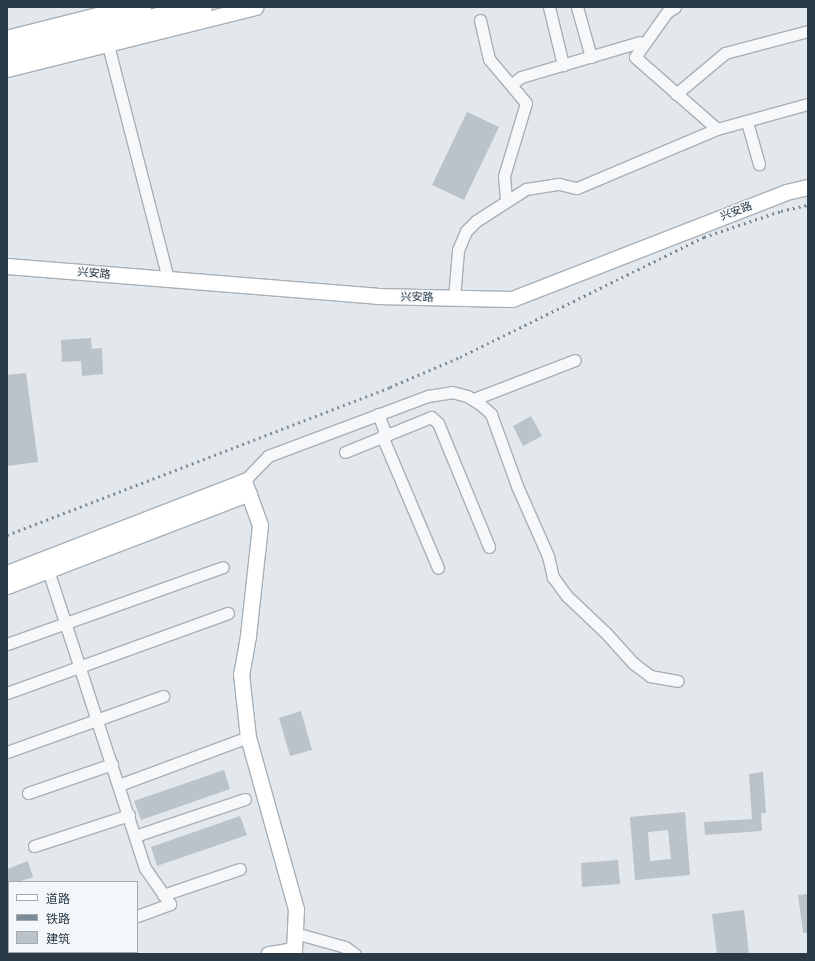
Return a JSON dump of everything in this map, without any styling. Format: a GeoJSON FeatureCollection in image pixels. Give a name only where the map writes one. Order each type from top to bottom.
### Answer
{"type":"FeatureCollection","features":[{"type":"Feature","properties":{"kind":"highway"},"geometry":{"type":"LineString","coordinates":[[7,41],[141,7]]}},
{"type":"Feature","properties":{"kind":"highway"},"geometry":{"type":"LineString","coordinates":[[7,56],[202,7]]}},
{"type":"Feature","properties":{"kind":"street"},"geometry":{"type":"LineString","coordinates":[[7,69],[108,45],[255,7]]}},
{"type":"Feature","properties":{"kind":"street"},"geometry":{"type":"LineString","coordinates":[[548,7],[563,65]]}},
{"type":"Feature","properties":{"kind":"street"},"geometry":{"type":"LineString","coordinates":[[577,7],[590,57]]}},
{"type":"Feature","properties":{"kind":"street"},"geometry":{"type":"LineString","coordinates":[[675,7],[667,12],[635,57],[717,129]]}},
{"type":"Feature","properties":{"kind":"street"},"geometry":{"type":"LineString","coordinates":[[480,20],[489,59],[512,84],[526,103],[504,176],[506,201]]}},
{"type":"Feature","properties":{"kind":"street"},"geometry":{"type":"LineString","coordinates":[[676,94],[725,53],[808,31]]}},
{"type":"Feature","properties":{"kind":"street"},"geometry":{"type":"LineString","coordinates":[[512,84],[521,77],[640,42]]}},
{"type":"Feature","properties":{"kind":"street"},"geometry":{"type":"LineString","coordinates":[[108,45],[168,279]]}},
{"type":"Feature","properties":{"kind":"street"},"geometry":{"type":"LineString","coordinates":[[454,298],[458,250],[463,236],[476,221],[526,189],[559,184],[577,188],[717,129],[808,104]]}},
{"type":"Feature","properties":{"kind":"street"},"geometry":{"type":"LineString","coordinates":[[746,122],[759,164]]}},
{"type":"Feature","properties":{"kind":"street","name":"兴安路"},"geometry":{"type":"LineString","coordinates":[[7,266],[377,296],[512,299],[771,198],[808,187]]}},
{"type":"Feature","properties":{"kind":"street"},"geometry":{"type":"LineString","coordinates":[[474,399],[575,360]]}},
{"type":"Feature","properties":{"kind":"street"},"geometry":{"type":"LineString","coordinates":[[7,586],[246,487],[268,456],[378,414],[436,394],[452,392],[474,399],[491,414],[517,486],[548,556],[553,578],[566,596],[606,633],[633,663],[650,676],[678,680]]}},
{"type":"Feature","properties":{"kind":"street"},"geometry":{"type":"LineString","coordinates":[[378,414],[384,435],[438,568]]}},
{"type":"Feature","properties":{"kind":"street"},"geometry":{"type":"LineString","coordinates":[[345,452],[431,417],[438,423],[488,547]]}},
{"type":"Feature","properties":{"kind":"street"},"geometry":{"type":"LineString","coordinates":[[7,573],[246,487]]}},
{"type":"Feature","properties":{"kind":"street"},"geometry":{"type":"LineString","coordinates":[[246,487],[260,525],[248,636],[241,674],[248,737],[296,909],[294,952],[268,954]]}},
{"type":"Feature","properties":{"kind":"street"},"geometry":{"type":"LineString","coordinates":[[7,644],[223,567]]}},
{"type":"Feature","properties":{"kind":"street"},"geometry":{"type":"LineString","coordinates":[[48,570],[145,868],[170,904],[138,916]]}},
{"type":"Feature","properties":{"kind":"street"},"geometry":{"type":"LineString","coordinates":[[7,693],[228,613]]}},
{"type":"Feature","properties":{"kind":"street"},"geometry":{"type":"LineString","coordinates":[[7,752],[163,696]]}},
{"type":"Feature","properties":{"kind":"street"},"geometry":{"type":"LineString","coordinates":[[119,785],[248,737]]}},
{"type":"Feature","properties":{"kind":"street"},"geometry":{"type":"LineString","coordinates":[[28,794],[112,764]]}},
{"type":"Feature","properties":{"kind":"street"},"geometry":{"type":"LineString","coordinates":[[135,836],[245,799]]}},
{"type":"Feature","properties":{"kind":"street"},"geometry":{"type":"LineString","coordinates":[[34,846],[129,815]]}},
{"type":"Feature","properties":{"kind":"street"},"geometry":{"type":"LineString","coordinates":[[163,895],[240,869]]}},
{"type":"Feature","properties":{"kind":"street"},"geometry":{"type":"LineString","coordinates":[[295,933],[345,947],[355,954]]}},
{"type":"Feature","properties":{"kind":"building"},"geometry":{"type":"Polygon","coordinates":[[[467,112],[499,127],[464,200],[432,185],[467,112]]]}},
{"type":"Feature","properties":{"kind":"building"},"geometry":{"type":"Polygon","coordinates":[[[91,338],[92,349],[102,348],[103,374],[82,376],[81,361],[62,362],[61,340],[91,338]]]}},
{"type":"Feature","properties":{"kind":"building"},"geometry":{"type":"Polygon","coordinates":[[[26,373],[38,462],[7,466],[7,375],[26,373]]]}},
{"type":"Feature","properties":{"kind":"building"},"geometry":{"type":"Polygon","coordinates":[[[531,416],[542,436],[523,446],[513,426],[531,416]]]}},
{"type":"Feature","properties":{"kind":"building"},"geometry":{"type":"Polygon","coordinates":[[[301,711],[312,750],[290,756],[279,718],[301,711]]]}},
{"type":"Feature","properties":{"kind":"building"},"geometry":{"type":"Polygon","coordinates":[[[224,770],[230,789],[141,820],[134,801],[224,770]]]}},
{"type":"Feature","properties":{"kind":"building"},"geometry":{"type":"Polygon","coordinates":[[[763,772],[766,813],[761,813],[762,831],[705,835],[704,822],[752,819],[749,774],[763,772]]]}},
{"type":"Feature","properties":{"kind":"building"},"geometry":{"type":"Polygon","coordinates":[[[685,812],[690,875],[635,880],[630,817],[685,812]],[[668,830],[648,832],[650,861],[671,859],[668,830]]]}},
{"type":"Feature","properties":{"kind":"building"},"geometry":{"type":"Polygon","coordinates":[[[240,816],[247,835],[157,866],[151,847],[240,816]]]}},
{"type":"Feature","properties":{"kind":"building"},"geometry":{"type":"Polygon","coordinates":[[[618,860],[620,884],[582,887],[581,863],[618,860]]]}},
{"type":"Feature","properties":{"kind":"building"},"geometry":{"type":"Polygon","coordinates":[[[28,861],[33,877],[21,881],[7,882],[7,869],[28,861]]]}},
{"type":"Feature","properties":{"kind":"building"},"geometry":{"type":"Polygon","coordinates":[[[808,894],[808,933],[803,933],[798,895],[808,894]]]}},
{"type":"Feature","properties":{"kind":"building"},"geometry":{"type":"Polygon","coordinates":[[[744,910],[749,954],[717,954],[712,914],[744,910]]]}},
{"type":"Feature","properties":{"kind":"railway"},"geometry":{"type":"LineString","coordinates":[[7,535],[390,387],[460,357],[704,237],[781,211],[808,205]]}}]}
